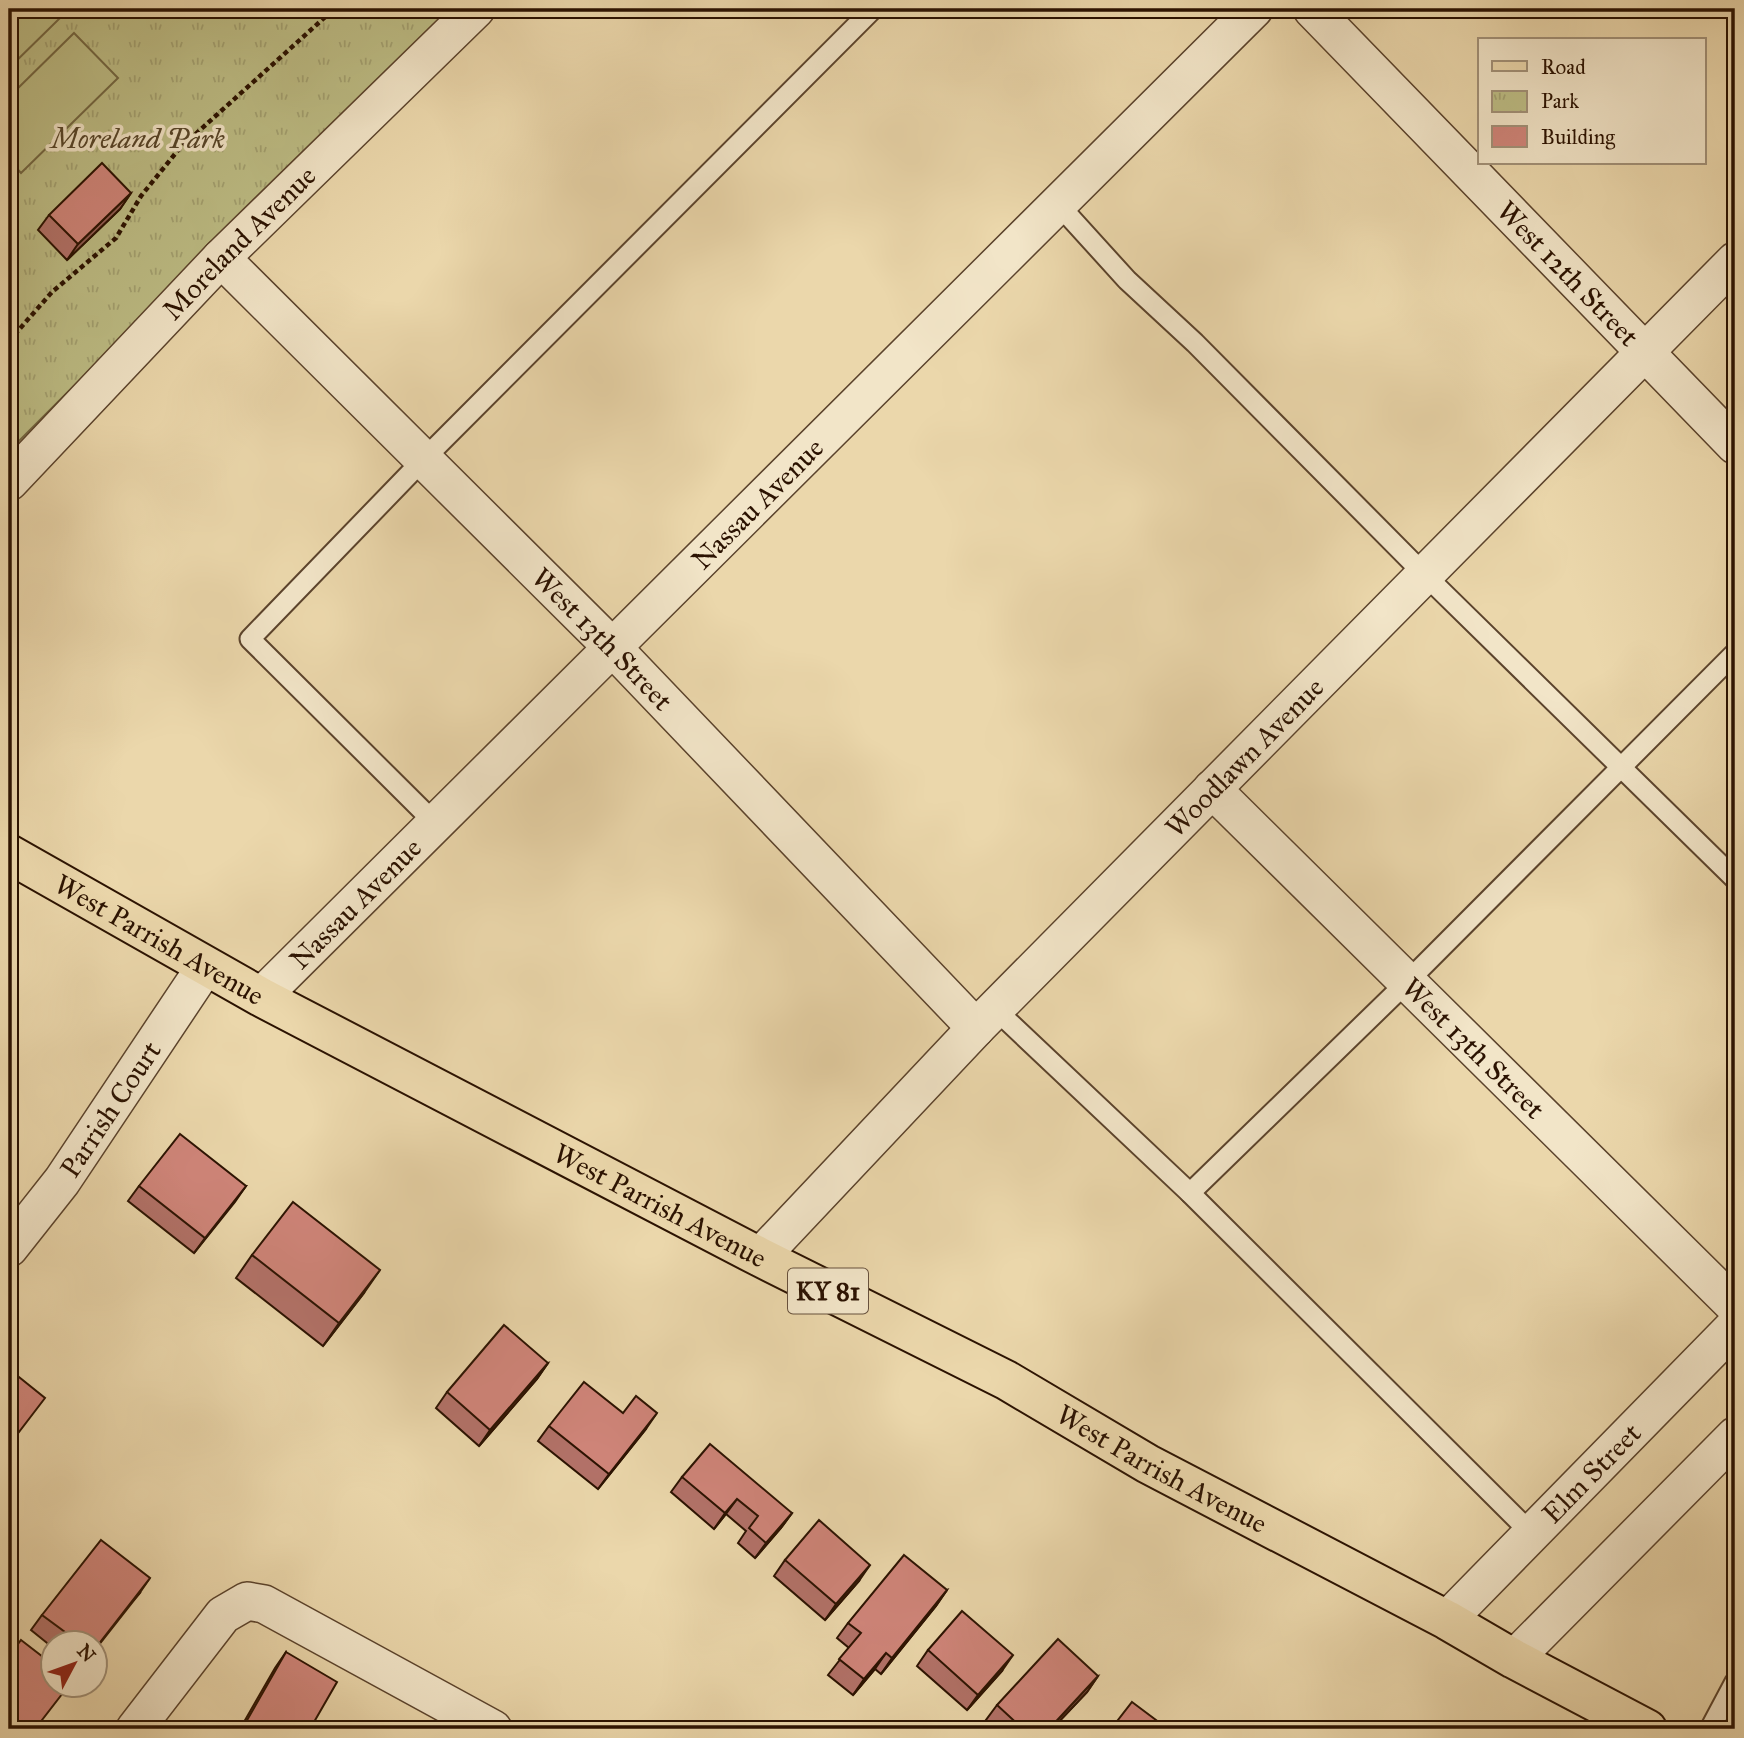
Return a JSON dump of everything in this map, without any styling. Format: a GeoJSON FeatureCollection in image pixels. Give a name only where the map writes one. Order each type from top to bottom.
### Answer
{"type":"FeatureCollection","features":[{"type":"Feature","properties":{"kind":"main road","name":"West Parrish Avenue"},"geometry":{"type":"LineString","coordinates":[[9,854],[261,997],[760,1257],[1006,1380],[1148,1464],[1447,1620],[1514,1659],[1647,1729]]}},
{"type":"Feature","properties":{"kind":"street","name":"Moreland Avenue"},"geometry":{"type":"LineString","coordinates":[[9,482],[221,258],[476,9]]}},
{"type":"Feature","properties":{"kind":"street","name":"Nassau Avenue"},"geometry":{"type":"LineString","coordinates":[[261,997],[1254,9]]}},
{"type":"Feature","properties":{"kind":"street","name":"West 12th Street"},"geometry":{"type":"LineString","coordinates":[[1312,9],[1735,445]]}},
{"type":"Feature","properties":{"kind":"street","name":"West 13th Street"},"geometry":{"type":"LineString","coordinates":[[221,258],[422,461],[985,1018]]}},
{"type":"Feature","properties":{"kind":"street","name":"Woodlawn Avenue"},"geometry":{"type":"LineString","coordinates":[[760,1257],[985,1018],[1646,354],[1735,261]]}},
{"type":"Feature","properties":{"kind":"street","name":"West 13th Street"},"geometry":{"type":"LineString","coordinates":[[1212,789],[1735,1306]]}},
{"type":"Feature","properties":{"kind":"street","name":"Parrish Court"},"geometry":{"type":"LineString","coordinates":[[9,1248],[62,1181],[205,967]]}},
{"type":"Feature","properties":{"kind":"street","name":"Elm Street"},"geometry":{"type":"LineString","coordinates":[[1447,1620],[1735,1326]]}},
{"type":"Feature","properties":{"kind":"street"},"geometry":{"type":"LineString","coordinates":[[1514,1659],[1735,1436]]}},
{"type":"Feature","properties":{"kind":"street"},"geometry":{"type":"LineString","coordinates":[[135,1729],[223,1615],[247,1601],[264,1604],[493,1729]]}},
{"type":"Feature","properties":{"kind":"lane"},"geometry":{"type":"LineString","coordinates":[[436,824],[250,639],[422,461],[873,9]]}},
{"type":"Feature","properties":{"kind":"lane"},"geometry":{"type":"LineString","coordinates":[[1058,204],[1127,280],[1195,343],[1426,576],[1735,879]]}},
{"type":"Feature","properties":{"kind":"lane"},"geometry":{"type":"LineString","coordinates":[[1189,1194],[1406,983],[1735,653]]}},
{"type":"Feature","properties":{"kind":"lane"},"geometry":{"type":"LineString","coordinates":[[985,1018],[1189,1194],[1532,1534]]}},
{"type":"Feature","properties":{"kind":"lane"},"geometry":{"type":"LineString","coordinates":[[1710,1729],[1733,1691]]}},
{"type":"Feature","properties":{"kind":"path"},"geometry":{"type":"LineString","coordinates":[[9,341],[51,292],[116,238],[141,197],[179,149],[334,9]]}},
{"type":"Feature","properties":{"kind":"green space","name":"Moreland Park"},"geometry":{"type":"Polygon","coordinates":[[[9,9],[450,9],[9,451],[9,9]]]}},
{"type":"Feature","properties":{"kind":"green space"},"geometry":{"type":"Polygon","coordinates":[[[9,9],[49,9],[59,19],[9,68],[9,9]]]}},
{"type":"Feature","properties":{"kind":"green space"},"geometry":{"type":"Polygon","coordinates":[[[74,33],[118,78],[21,173],[9,160],[9,97],[74,33]]]}},
{"type":"Feature","properties":{"kind":"building"},"geometry":{"type":"Polygon","coordinates":[[[102,163],[131,193],[78,244],[49,215],[102,163]]]}},
{"type":"Feature","properties":{"kind":"building"},"geometry":{"type":"Polygon","coordinates":[[[9,1082],[15,1088],[9,1095],[9,1082]]]}},
{"type":"Feature","properties":{"kind":"building"},"geometry":{"type":"Polygon","coordinates":[[[180,1134],[246,1186],[205,1238],[139,1186],[180,1134]]]}},
{"type":"Feature","properties":{"kind":"building"},"geometry":{"type":"Polygon","coordinates":[[[293,1202],[380,1270],[339,1323],[252,1255],[293,1202]]]}},
{"type":"Feature","properties":{"kind":"building"},"geometry":{"type":"Polygon","coordinates":[[[504,1325],[548,1363],[490,1430],[447,1392],[504,1325]]]}},
{"type":"Feature","properties":{"kind":"building"},"geometry":{"type":"Polygon","coordinates":[[[9,1369],[45,1398],[9,1445],[9,1369]]]}},
{"type":"Feature","properties":{"kind":"building"},"geometry":{"type":"Polygon","coordinates":[[[584,1382],[623,1413],[636,1396],[657,1413],[609,1474],[549,1426],[584,1382]]]}},
{"type":"Feature","properties":{"kind":"building"},"geometry":{"type":"Polygon","coordinates":[[[710,1444],[792,1513],[766,1543],[749,1528],[758,1516],[737,1499],[725,1513],[682,1477],[710,1444]]]}},
{"type":"Feature","properties":{"kind":"building"},"geometry":{"type":"Polygon","coordinates":[[[819,1520],[870,1565],[836,1604],[785,1560],[819,1520]]]}},
{"type":"Feature","properties":{"kind":"building"},"geometry":{"type":"Polygon","coordinates":[[[101,1540],[150,1578],[108,1632],[62,1630],[42,1615],[101,1540]]]}},
{"type":"Feature","properties":{"kind":"building"},"geometry":{"type":"Polygon","coordinates":[[[904,1555],[947,1590],[892,1658],[886,1653],[864,1679],[839,1659],[861,1633],[848,1623],[904,1555]]]}},
{"type":"Feature","properties":{"kind":"building"},"geometry":{"type":"Polygon","coordinates":[[[962,1611],[1013,1655],[978,1695],[928,1650],[962,1611]]]}},
{"type":"Feature","properties":{"kind":"building"},"geometry":{"type":"Polygon","coordinates":[[[1058,1639],[1098,1676],[1049,1729],[1023,1729],[997,1705],[1058,1639]]]}},
{"type":"Feature","properties":{"kind":"building"},"geometry":{"type":"Polygon","coordinates":[[[21,1640],[38,1653],[38,1700],[57,1700],[35,1729],[9,1729],[9,1656],[21,1640]]]}},
{"type":"Feature","properties":{"kind":"building"},"geometry":{"type":"Polygon","coordinates":[[[286,1652],[337,1682],[310,1729],[242,1729],[286,1652]]]}},
{"type":"Feature","properties":{"kind":"building"},"geometry":{"type":"Polygon","coordinates":[[[1132,1702],[1168,1729],[1111,1729],[1132,1702]]]}}]}
